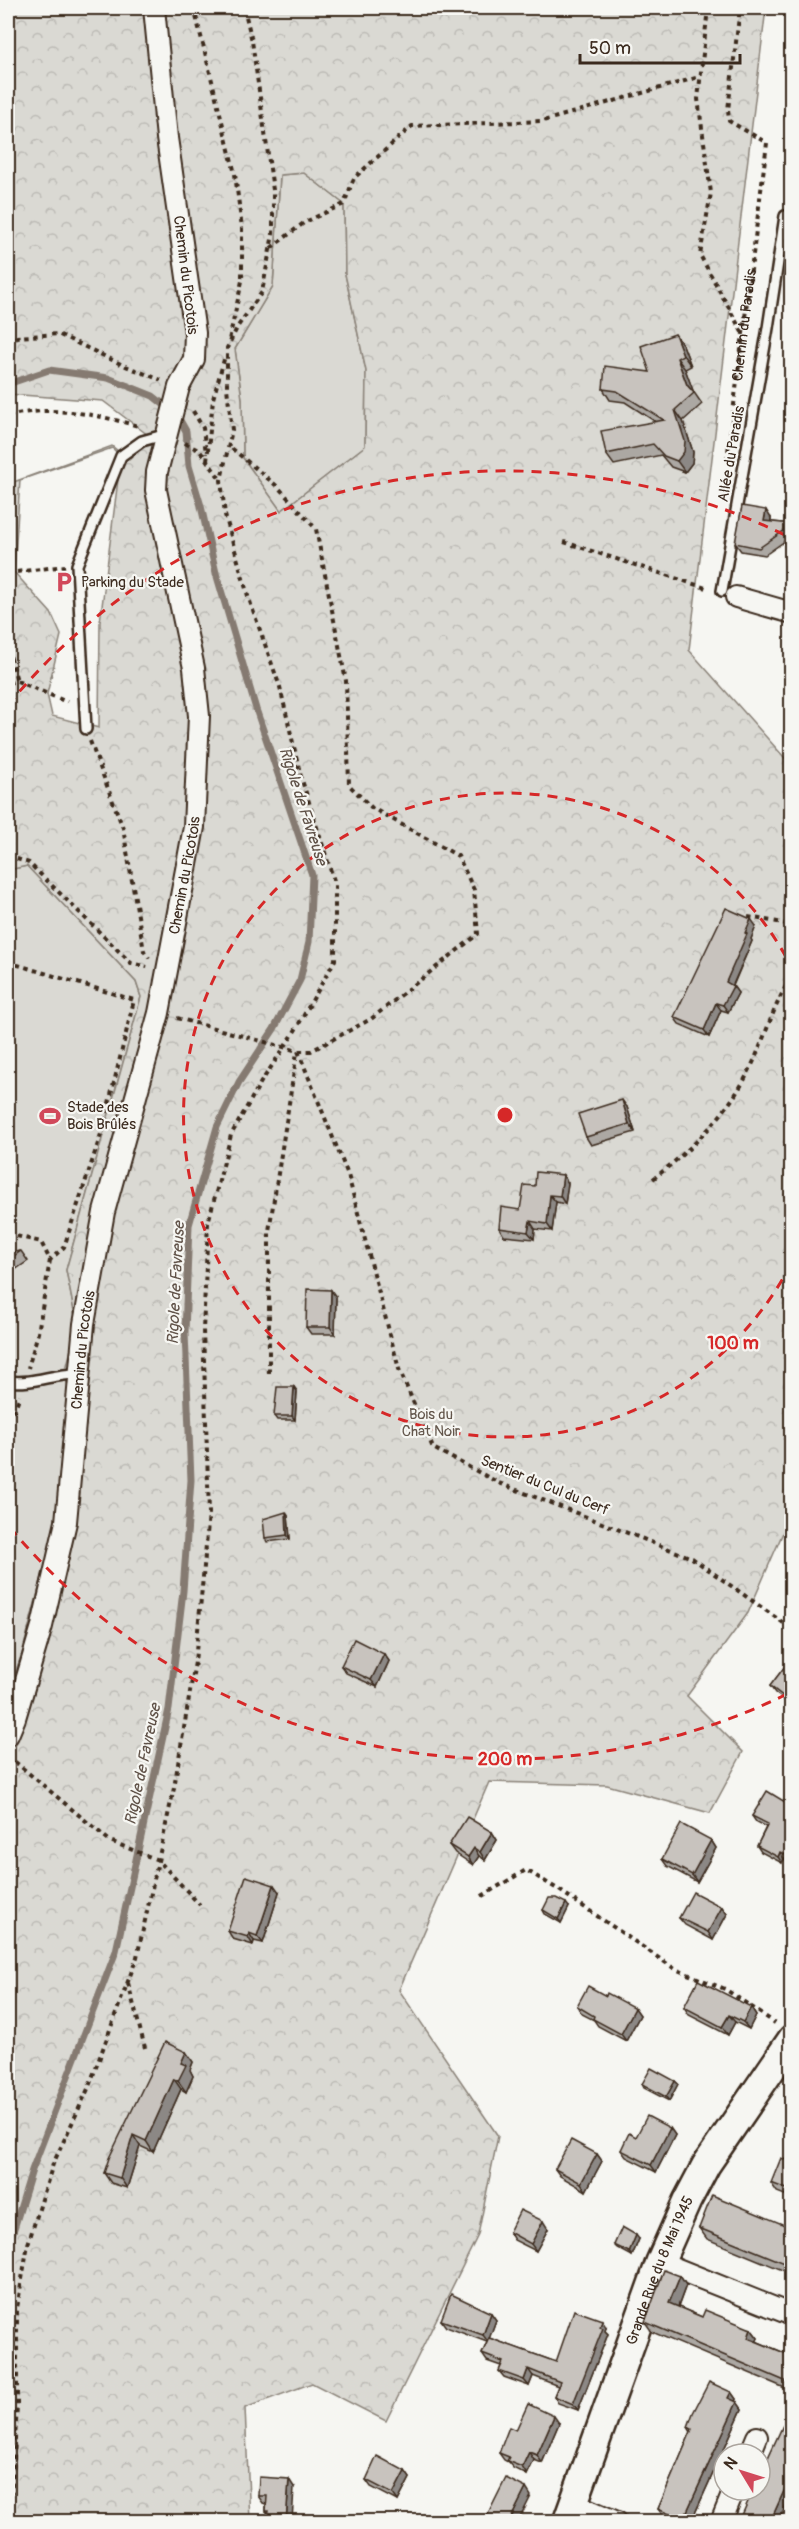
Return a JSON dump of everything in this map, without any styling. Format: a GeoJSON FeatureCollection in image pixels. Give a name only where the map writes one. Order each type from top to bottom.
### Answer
{"type":"FeatureCollection","features":[{"type":"Feature","properties":{"kind":"main road","name":"Grande Rue du 8 Mai 1945"},"geometry":{"type":"LineString","coordinates":[[570,2512],[660,2262],[687,2201],[706,2165],[788,2034]]}},
{"type":"Feature","properties":{"kind":"street","name":"Chemin du Picotois"},"geometry":{"type":"LineString","coordinates":[[8,1735],[42,1626],[66,1522],[84,1324],[104,1212],[159,1013],[161,972],[194,827],[199,716],[194,668],[156,490],[157,472],[178,393],[194,359],[195,333],[167,138],[154,8]]}},
{"type":"Feature","properties":{"kind":"street"},"geometry":{"type":"LineString","coordinates":[[729,594],[792,613]]}},
{"type":"Feature","properties":{"kind":"street"},"geometry":{"type":"LineString","coordinates":[[660,2262],[792,2315]]}},
{"type":"Feature","properties":{"kind":"street"},"geometry":{"type":"LineString","coordinates":[[720,2522],[729,2502]]}},
{"type":"Feature","properties":{"kind":"street"},"geometry":{"type":"LineString","coordinates":[[570,2512],[617,2522]]}},
{"type":"Feature","properties":{"kind":"lane","name":"Allée du Paradis"},"geometry":{"type":"LineString","coordinates":[[729,594],[786,216]]}},
{"type":"Feature","properties":{"kind":"lane"},"geometry":{"type":"LineString","coordinates":[[86,729],[77,565],[121,456],[142,441],[169,430]]}},
{"type":"Feature","properties":{"kind":"lane"},"geometry":{"type":"LineString","coordinates":[[8,1381],[24,1384],[65,1373],[80,1374]]}},
{"type":"Feature","properties":{"kind":"path"},"geometry":{"type":"LineString","coordinates":[[8,14],[11,8]]}},
{"type":"Feature","properties":{"kind":"path"},"geometry":{"type":"LineString","coordinates":[[194,8],[235,174],[243,228],[242,281],[213,399],[207,461]]}},
{"type":"Feature","properties":{"kind":"path"},"geometry":{"type":"LineString","coordinates":[[10,2522],[17,2406],[17,2308],[28,2244],[53,2164],[88,2089],[137,1957],[174,1788],[195,1662],[209,1513],[203,1330],[208,1223],[231,1135],[335,960],[335,884],[301,777],[280,687],[248,596],[225,515],[221,480],[232,430],[227,388],[227,348],[238,326],[262,292],[273,234],[273,190],[252,41],[244,8]]}},
{"type":"Feature","properties":{"kind":"path"},"geometry":{"type":"LineString","coordinates":[[708,8],[698,99],[711,194],[700,255],[743,334]]}},
{"type":"Feature","properties":{"kind":"path","name":"Chemin du Paradis"},"geometry":{"type":"LineString","coordinates":[[727,460],[767,143],[729,121],[728,110],[740,8]]}},
{"type":"Feature","properties":{"kind":"path"},"geometry":{"type":"LineString","coordinates":[[271,248],[305,222],[344,204],[354,178],[412,126],[543,121],[699,77]]}},
{"type":"Feature","properties":{"kind":"path"},"geometry":{"type":"LineString","coordinates":[[8,343],[17,337],[58,334],[178,393],[203,428],[207,461]]}},
{"type":"Feature","properties":{"kind":"path"},"geometry":{"type":"LineString","coordinates":[[8,416],[43,410],[85,414],[169,430]]}},
{"type":"Feature","properties":{"kind":"path"},"geometry":{"type":"LineString","coordinates":[[159,1013],[298,1051],[311,1051],[371,1019],[478,934],[474,890],[458,856],[372,808],[349,785],[346,681],[316,529],[278,487],[229,446]]}},
{"type":"Feature","properties":{"kind":"path"},"geometry":{"type":"LineString","coordinates":[[200,451],[221,480]]}},
{"type":"Feature","properties":{"kind":"path"},"geometry":{"type":"LineString","coordinates":[[564,542],[729,594]]}},
{"type":"Feature","properties":{"kind":"path"},"geometry":{"type":"LineString","coordinates":[[8,573],[77,565]]}},
{"type":"Feature","properties":{"kind":"path"},"geometry":{"type":"LineString","coordinates":[[8,648],[17,681]]}},
{"type":"Feature","properties":{"kind":"path"},"geometry":{"type":"LineString","coordinates":[[8,682],[17,681],[67,702]]}},
{"type":"Feature","properties":{"kind":"path"},"geometry":{"type":"LineString","coordinates":[[86,729],[123,828],[144,951],[161,972]]}},
{"type":"Feature","properties":{"kind":"path"},"geometry":{"type":"LineString","coordinates":[[8,856],[29,863],[131,963],[161,972]]}},
{"type":"Feature","properties":{"kind":"path"},"geometry":{"type":"LineString","coordinates":[[748,918],[784,923],[792,929]]}},
{"type":"Feature","properties":{"kind":"path"},"geometry":{"type":"LineString","coordinates":[[8,962],[134,1000],[103,1128],[64,1247],[50,1260]]}},
{"type":"Feature","properties":{"kind":"path"},"geometry":{"type":"LineString","coordinates":[[653,1179],[681,1157],[718,1120],[751,1066],[778,998],[792,976]]}},
{"type":"Feature","properties":{"kind":"path"},"geometry":{"type":"LineString","coordinates":[[269,1373],[269,1231],[298,1051]]}},
{"type":"Feature","properties":{"kind":"path","name":"Sentier du Cul du Cerf"},"geometry":{"type":"LineString","coordinates":[[298,1051],[348,1175],[399,1369],[433,1448],[499,1483],[692,1558],[792,1629]]}},
{"type":"Feature","properties":{"kind":"path"},"geometry":{"type":"LineString","coordinates":[[8,1234],[41,1242],[50,1260],[38,1333],[24,1384],[14,1411],[8,1419]]}},
{"type":"Feature","properties":{"kind":"path"},"geometry":{"type":"LineString","coordinates":[[8,1755],[110,1841],[158,1860],[200,1905]]}},
{"type":"Feature","properties":{"kind":"path"},"geometry":{"type":"LineString","coordinates":[[482,1896],[526,1870],[675,1969],[725,1989],[788,2034]]}},
{"type":"Feature","properties":{"kind":"path"},"geometry":{"type":"LineString","coordinates":[[128,1982],[145,2048]]}},
{"type":"Feature","properties":{"kind":"green space","name":"Bois du Chat Noir"},"geometry":{"type":"Polygon","coordinates":[[[8,8],[766,8],[689,650],[792,766],[791,1514],[748,1613],[687,1696],[743,1752],[710,1813],[607,1785],[489,1782],[399,1990],[498,2136],[478,2235],[386,2421],[312,2383],[245,2408],[250,2521],[8,2521],[8,1693],[22,1654],[54,1531],[70,1399],[65,1373],[77,1326],[66,1270],[141,997],[136,982],[27,866],[8,870],[8,484],[112,446],[129,460],[152,438],[103,401],[8,394],[8,8]],[[304,173],[280,175],[273,286],[235,349],[242,399],[243,458],[281,511],[365,446],[366,371],[345,274],[344,204],[304,173]],[[112,448],[20,480],[14,572],[51,613],[61,635],[47,694],[52,716],[99,728],[100,622],[121,456],[112,448]]]}},
{"type":"Feature","properties":{"kind":"green space"},"geometry":{"type":"Polygon","coordinates":[[[304,173],[344,204],[345,274],[366,371],[365,446],[281,511],[243,458],[242,399],[235,349],[273,286],[280,175],[304,173]]]}},
{"type":"Feature","properties":{"kind":"green space"},"geometry":{"type":"Polygon","coordinates":[[[27,866],[136,982],[141,997],[66,1270],[77,1326],[54,1531],[22,1654],[8,1693],[8,870],[27,866]]]}},
{"type":"Feature","properties":{"kind":"building"},"geometry":{"type":"Polygon","coordinates":[[[675,334],[683,355],[677,358],[687,385],[694,393],[675,410],[685,441],[684,452],[677,461],[664,456],[653,444],[606,454],[601,431],[664,420],[617,391],[603,389],[605,366],[650,372],[641,346],[675,334]]]}},
{"type":"Feature","properties":{"kind":"building"},"geometry":{"type":"Polygon","coordinates":[[[742,506],[766,510],[764,521],[792,525],[759,548],[735,543],[742,506]]]}},
{"type":"Feature","properties":{"kind":"building"},"geometry":{"type":"Polygon","coordinates":[[[726,908],[751,919],[745,933],[747,934],[726,982],[733,986],[723,1005],[716,1003],[704,1030],[674,1017],[726,908]]]}},
{"type":"Feature","properties":{"kind":"building"},"geometry":{"type":"Polygon","coordinates":[[[622,1100],[629,1124],[586,1137],[578,1114],[622,1100]]]}},
{"type":"Feature","properties":{"kind":"building"},"geometry":{"type":"Polygon","coordinates":[[[536,1172],[563,1175],[560,1196],[550,1195],[547,1224],[530,1221],[528,1232],[499,1228],[501,1207],[520,1210],[524,1185],[535,1186],[536,1172]]]}},
{"type":"Feature","properties":{"kind":"building"},"geometry":{"type":"Polygon","coordinates":[[[21,1251],[8,1260],[8,1253],[21,1251]]]}},
{"type":"Feature","properties":{"kind":"building"},"geometry":{"type":"Polygon","coordinates":[[[307,1289],[331,1290],[330,1327],[306,1327],[307,1289]]]}},
{"type":"Feature","properties":{"kind":"building"},"geometry":{"type":"Polygon","coordinates":[[[277,1387],[294,1387],[292,1416],[274,1416],[277,1387]]]}},
{"type":"Feature","properties":{"kind":"building"},"geometry":{"type":"Polygon","coordinates":[[[286,1512],[287,1535],[265,1538],[263,1519],[286,1512]]]}},
{"type":"Feature","properties":{"kind":"building"},"geometry":{"type":"Polygon","coordinates":[[[354,1639],[384,1654],[371,1680],[341,1666],[354,1639]]]}},
{"type":"Feature","properties":{"kind":"building"},"geometry":{"type":"Polygon","coordinates":[[[792,1657],[792,1694],[788,1700],[770,1686],[792,1657]]]}},
{"type":"Feature","properties":{"kind":"building"},"geometry":{"type":"Polygon","coordinates":[[[792,1726],[792,1737],[786,1733],[792,1726]]]}},
{"type":"Feature","properties":{"kind":"building"},"geometry":{"type":"Polygon","coordinates":[[[767,1791],[785,1802],[792,1791],[792,1858],[780,1852],[778,1857],[757,1846],[768,1824],[752,1816],[767,1791]]]}},
{"type":"Feature","properties":{"kind":"building"},"geometry":{"type":"Polygon","coordinates":[[[467,1817],[492,1832],[480,1852],[474,1848],[468,1857],[449,1845],[467,1817]]]}},
{"type":"Feature","properties":{"kind":"building"},"geometry":{"type":"Polygon","coordinates":[[[681,1824],[711,1840],[692,1875],[662,1859],[681,1824]]]}},
{"type":"Feature","properties":{"kind":"building"},"geometry":{"type":"Polygon","coordinates":[[[246,1876],[274,1885],[257,1936],[249,1933],[248,1937],[228,1931],[246,1876]]]}},
{"type":"Feature","properties":{"kind":"building"},"geometry":{"type":"Polygon","coordinates":[[[693,1892],[722,1907],[708,1932],[679,1918],[693,1892]]]}},
{"type":"Feature","properties":{"kind":"building"},"geometry":{"type":"Polygon","coordinates":[[[549,1898],[556,1898],[566,1903],[558,1919],[543,1910],[549,1898]]]}},
{"type":"Feature","properties":{"kind":"building"},"geometry":{"type":"Polygon","coordinates":[[[698,1980],[751,2007],[743,2022],[729,2015],[722,2027],[684,2007],[698,1980]]]}},
{"type":"Feature","properties":{"kind":"building"},"geometry":{"type":"Polygon","coordinates":[[[588,1986],[635,2008],[621,2034],[593,2019],[594,2016],[577,2006],[588,1986]]]}},
{"type":"Feature","properties":{"kind":"building"},"geometry":{"type":"Polygon","coordinates":[[[165,2042],[186,2052],[181,2063],[186,2065],[178,2081],[174,2079],[146,2141],[133,2135],[120,2178],[104,2173],[109,2158],[165,2042]]]}},
{"type":"Feature","properties":{"kind":"building"},"geometry":{"type":"Polygon","coordinates":[[[651,2068],[675,2081],[666,2097],[642,2084],[651,2068]]]}},
{"type":"Feature","properties":{"kind":"building"},"geometry":{"type":"Polygon","coordinates":[[[647,2116],[670,2128],[651,2165],[621,2150],[629,2133],[636,2137],[647,2116]]]}},
{"type":"Feature","properties":{"kind":"building"},"geometry":{"type":"Polygon","coordinates":[[[571,2140],[597,2154],[581,2183],[555,2169],[571,2140]]]}},
{"type":"Feature","properties":{"kind":"building"},"geometry":{"type":"Polygon","coordinates":[[[781,2158],[792,2162],[792,2191],[771,2183],[781,2158]]]}},
{"type":"Feature","properties":{"kind":"building"},"geometry":{"type":"Polygon","coordinates":[[[712,2195],[792,2228],[792,2266],[699,2228],[712,2195]]]}},
{"type":"Feature","properties":{"kind":"building"},"geometry":{"type":"Polygon","coordinates":[[[520,2210],[543,2221],[531,2244],[509,2232],[520,2210]]]}},
{"type":"Feature","properties":{"kind":"building"},"geometry":{"type":"Polygon","coordinates":[[[622,2227],[636,2235],[629,2252],[614,2245],[622,2227]]]}},
{"type":"Feature","properties":{"kind":"building"},"geometry":{"type":"Polygon","coordinates":[[[664,2270],[680,2276],[669,2303],[702,2317],[705,2310],[751,2329],[748,2338],[792,2356],[792,2384],[645,2322],[664,2270]]]}},
{"type":"Feature","properties":{"kind":"building"},"geometry":{"type":"Polygon","coordinates":[[[451,2294],[491,2313],[483,2335],[441,2320],[451,2294]]]}},
{"type":"Feature","properties":{"kind":"building"},"geometry":{"type":"Polygon","coordinates":[[[574,2310],[602,2320],[600,2327],[603,2328],[573,2404],[554,2396],[560,2382],[528,2369],[524,2380],[499,2371],[503,2362],[482,2354],[489,2338],[556,2362],[574,2310]]]}},
{"type":"Feature","properties":{"kind":"building"},"geometry":{"type":"Polygon","coordinates":[[[709,2382],[731,2392],[728,2398],[737,2402],[719,2442],[712,2442],[712,2457],[683,2520],[658,2509],[692,2429],[688,2427],[709,2382]]]}},
{"type":"Feature","properties":{"kind":"building"},"geometry":{"type":"Polygon","coordinates":[[[528,2404],[554,2416],[537,2455],[529,2452],[522,2467],[507,2461],[509,2457],[499,2453],[509,2427],[516,2430],[528,2404]]]}},
{"type":"Feature","properties":{"kind":"building"},"geometry":{"type":"Polygon","coordinates":[[[784,2423],[792,2426],[792,2473],[770,2522],[739,2522],[748,2502],[772,2502],[772,2449],[784,2423]]]}},
{"type":"Feature","properties":{"kind":"building"},"geometry":{"type":"Polygon","coordinates":[[[377,2456],[405,2471],[393,2494],[366,2480],[377,2456]]]}},
{"type":"Feature","properties":{"kind":"building"},"geometry":{"type":"Polygon","coordinates":[[[259,2477],[289,2479],[286,2522],[268,2522],[267,2496],[258,2496],[259,2477]]]}},
{"type":"Feature","properties":{"kind":"building"},"geometry":{"type":"Polygon","coordinates":[[[506,2478],[526,2488],[509,2522],[481,2522],[484,2517],[486,2518],[506,2478]]]}},
{"type":"Feature","properties":{"kind":"waterway","name":"Rigole de Favreuse"},"geometry":{"type":"LineString","coordinates":[[8,384],[49,370],[108,378],[153,396],[177,415],[186,431],[189,466],[201,506],[216,573],[256,709],[312,875],[309,942],[300,980],[274,1029],[239,1082],[217,1127],[189,1225],[185,1333],[191,1480],[183,1591],[169,1709],[116,1951],[32,2170],[8,2248]]}},
{"type":"Feature","properties":{"kind":"place","name":"Parking du Stade"},"geometry":{"type":"Point","coordinates":[64,582]}},
{"type":"Feature","properties":{"kind":"place","name":"Stade des Bois Brûlés"},"geometry":{"type":"Point","coordinates":[50,1116]}}]}
